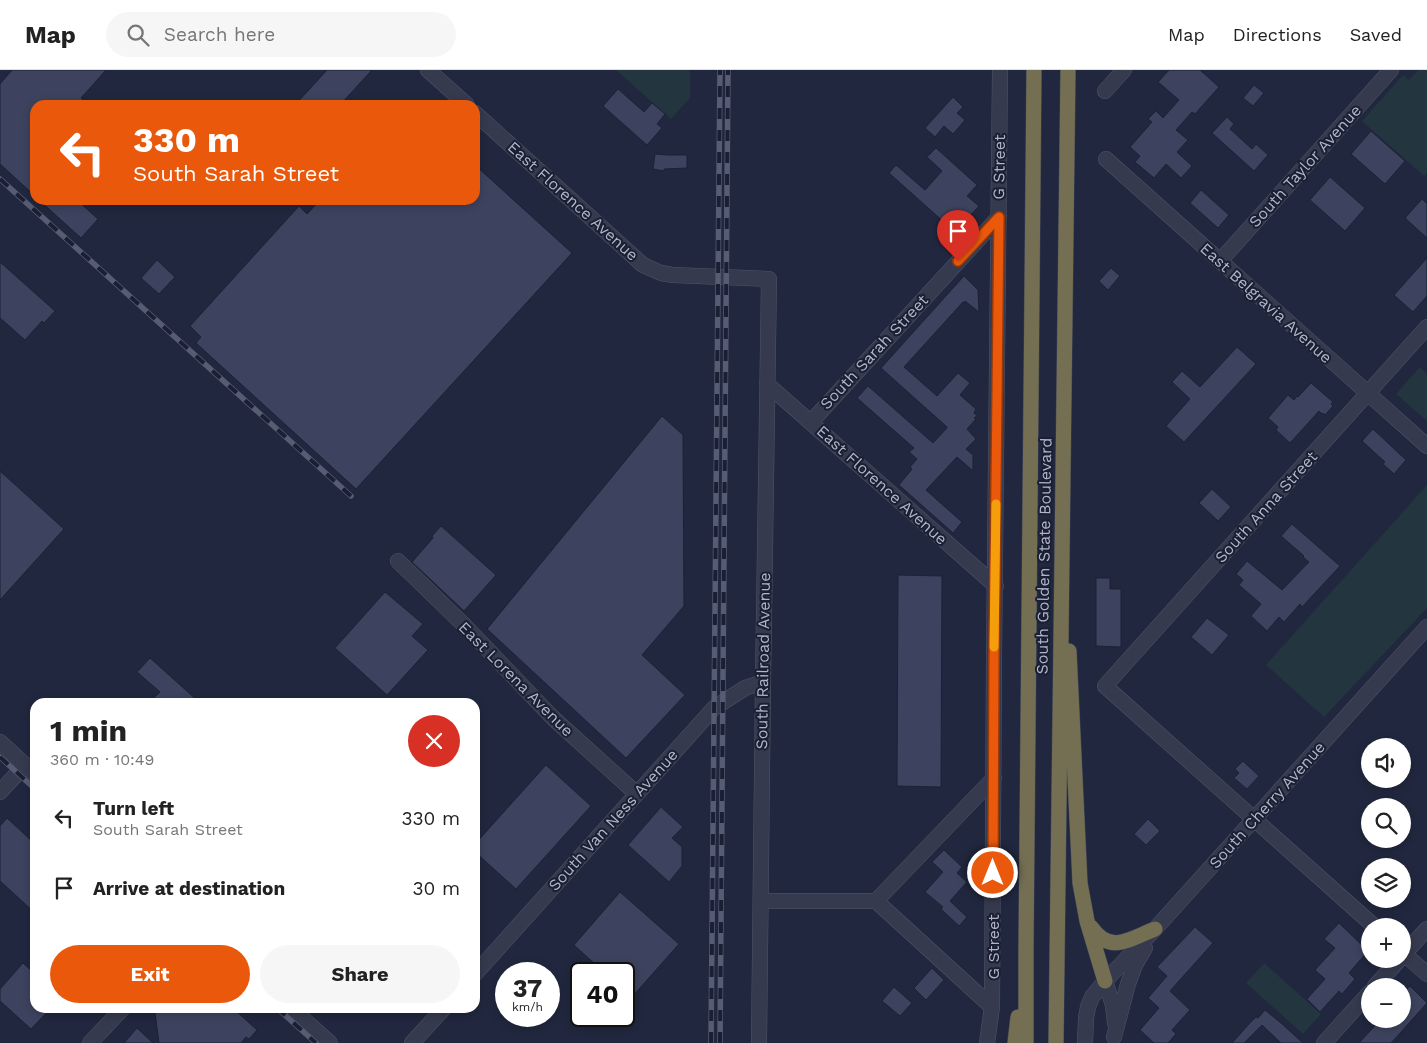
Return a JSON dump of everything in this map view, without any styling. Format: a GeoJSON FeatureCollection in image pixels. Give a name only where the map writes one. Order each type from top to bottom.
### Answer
{"type":"FeatureCollection","features":[{"type":"Feature","properties":{"kind":"highway","name":"South Golden State Boulevard"},"geometry":{"type":"LineString","coordinates":[[1026,1043],[1034,70]]}},
{"type":"Feature","properties":{"kind":"highway","name":"South Golden State Boulevard"},"geometry":{"type":"LineString","coordinates":[[1056,1043],[1068,70]]}},
{"type":"Feature","properties":{"kind":"highway"},"geometry":{"type":"LineString","coordinates":[[1062,486],[1080,882],[1087,921],[1105,981]]}},
{"type":"Feature","properties":{"kind":"highway"},"geometry":{"type":"LineString","coordinates":[[1087,921],[1096,935],[1102,940],[1111,943],[1126,941],[1155,929]]}},
{"type":"Feature","properties":{"kind":"highway"},"geometry":{"type":"LineString","coordinates":[[1015,1043],[1026,948]]}},
{"type":"Feature","properties":{"kind":"street","name":"G Street"},"geometry":{"type":"LineString","coordinates":[[987,1043],[992,1007],[1000,70]]}},
{"type":"Feature","properties":{"kind":"street"},"geometry":{"type":"LineString","coordinates":[[1105,92],[1124,70]]}},
{"type":"Feature","properties":{"kind":"street","name":"South Taylor Avenue"},"geometry":{"type":"LineString","coordinates":[[1220,261],[1391,70]]}},
{"type":"Feature","properties":{"kind":"street"},"geometry":{"type":"LineString","coordinates":[[436,73],[462,100]]}},
{"type":"Feature","properties":{"kind":"street","name":"East Florence Avenue"},"geometry":{"type":"LineString","coordinates":[[480,118],[643,265],[661,273],[673,275],[769,279]]}},
{"type":"Feature","properties":{"kind":"street","name":"East Belgravia Avenue"},"geometry":{"type":"LineString","coordinates":[[1106,159],[1427,446]]}},
{"type":"Feature","properties":{"kind":"street","name":"South Sarah Street"},"geometry":{"type":"LineString","coordinates":[[811,422],[999,217]]}},
{"type":"Feature","properties":{"kind":"street","name":"South Railroad Avenue"},"geometry":{"type":"LineString","coordinates":[[759,1043],[769,279]]}},
{"type":"Feature","properties":{"kind":"street","name":"South Anna Street"},"geometry":{"type":"LineString","coordinates":[[1254,819],[1105,686],[1427,327]]}},
{"type":"Feature","properties":{"kind":"street","name":"East Florence Avenue"},"geometry":{"type":"LineString","coordinates":[[767,384],[996,586]]}},
{"type":"Feature","properties":{"kind":"street","name":"East Lorena Avenue"},"geometry":{"type":"LineString","coordinates":[[398,561],[465,626],[553,718],[637,794]]}},
{"type":"Feature","properties":{"kind":"street","name":"South Cherry Avenue"},"geometry":{"type":"LineString","coordinates":[[1085,1043],[1088,1007],[1092,997],[1105,981],[1155,929],[1427,627]]}},
{"type":"Feature","properties":{"kind":"street","name":"South Van Ness Avenue"},"geometry":{"type":"LineString","coordinates":[[480,968],[714,708],[745,688],[763,682]]}},
{"type":"Feature","properties":{"kind":"street"},"geometry":{"type":"LineString","coordinates":[[0,742],[30,769],[0,792]]}},
{"type":"Feature","properties":{"kind":"street"},"geometry":{"type":"LineString","coordinates":[[876,901],[994,778]]}},
{"type":"Feature","properties":{"kind":"street"},"geometry":{"type":"LineString","coordinates":[[1254,819],[1365,918]]}},
{"type":"Feature","properties":{"kind":"street"},"geometry":{"type":"LineString","coordinates":[[761,901],[876,901],[992,1007]]}},
{"type":"Feature","properties":{"kind":"street"},"geometry":{"type":"LineString","coordinates":[[1114,1040],[1128,984],[1135,965],[1155,929]]}},
{"type":"Feature","properties":{"kind":"street"},"geometry":{"type":"LineString","coordinates":[[1411,946],[1427,929]]}},
{"type":"Feature","properties":{"kind":"street"},"geometry":{"type":"LineString","coordinates":[[1411,962],[1427,974]]}},
{"type":"Feature","properties":{"kind":"street"},"geometry":{"type":"LineString","coordinates":[[1383,978],[1391,968]]}},
{"type":"Feature","properties":{"kind":"street"},"geometry":{"type":"LineString","coordinates":[[1105,981],[1114,1012],[1114,1040]]}},
{"type":"Feature","properties":{"kind":"street"},"geometry":{"type":"LineString","coordinates":[[1324,1043],[1361,1002]]}},
{"type":"Feature","properties":{"kind":"street"},"geometry":{"type":"LineString","coordinates":[[90,1043],[118,1013]]}},
{"type":"Feature","properties":{"kind":"street"},"geometry":{"type":"LineString","coordinates":[[297,1013],[330,1043]]}},
{"type":"Feature","properties":{"kind":"street"},"geometry":{"type":"LineString","coordinates":[[412,1043],[439,1013]]}},
{"type":"Feature","properties":{"kind":"shaded area"},"geometry":{"type":"Polygon","coordinates":[[[616,70],[690,70],[690,98],[671,119],[616,70]]]}},
{"type":"Feature","properties":{"kind":"shaded area"},"geometry":{"type":"Polygon","coordinates":[[[1418,70],[1427,70],[1427,173],[1424,176],[1362,121],[1403,75],[1409,80],[1418,70]]]}},
{"type":"Feature","properties":{"kind":"shaded area"},"geometry":{"type":"Polygon","coordinates":[[[1420,367],[1427,374],[1427,421],[1396,394],[1420,367]]]}},
{"type":"Feature","properties":{"kind":"shaded area"},"geometry":{"type":"Polygon","coordinates":[[[1427,485],[1427,608],[1324,717],[1266,665],[1427,485]]]}},
{"type":"Feature","properties":{"kind":"shaded area"},"geometry":{"type":"Polygon","coordinates":[[[1264,963],[1321,1014],[1303,1034],[1246,983],[1264,963]]]}},
{"type":"Feature","properties":{"kind":"building"},"geometry":{"type":"Polygon","coordinates":[[[12,70],[106,70],[81,98],[83,100],[30,100],[30,191],[0,164],[0,84],[12,70]]]}},
{"type":"Feature","properties":{"kind":"building"},"geometry":{"type":"Polygon","coordinates":[[[327,70],[372,70],[345,100],[300,100],[327,70]]]}},
{"type":"Feature","properties":{"kind":"building"},"geometry":{"type":"Polygon","coordinates":[[[1169,70],[1200,70],[1219,87],[1195,114],[1192,112],[1176,130],[1188,140],[1177,152],[1192,166],[1181,178],[1166,164],[1154,178],[1135,162],[1140,156],[1130,147],[1152,122],[1148,119],[1156,111],[1163,118],[1179,100],[1158,82],[1169,70]]]}},
{"type":"Feature","properties":{"kind":"building"},"geometry":{"type":"Polygon","coordinates":[[[1254,85],[1264,93],[1253,106],[1243,98],[1254,85]]]}},
{"type":"Feature","properties":{"kind":"building"},"geometry":{"type":"Polygon","coordinates":[[[618,89],[644,112],[652,103],[665,114],[657,124],[662,128],[647,145],[603,106],[618,89]]]}},
{"type":"Feature","properties":{"kind":"building"},"geometry":{"type":"Polygon","coordinates":[[[953,97],[963,107],[957,113],[965,120],[953,134],[944,126],[935,137],[925,128],[953,97]]]}},
{"type":"Feature","properties":{"kind":"building"},"geometry":{"type":"Polygon","coordinates":[[[1227,117],[1234,124],[1230,129],[1252,149],[1256,144],[1268,155],[1254,171],[1212,133],[1227,117]]]}},
{"type":"Feature","properties":{"kind":"building"},"geometry":{"type":"Polygon","coordinates":[[[1371,131],[1405,161],[1385,184],[1351,154],[1371,131]]]}},
{"type":"Feature","properties":{"kind":"building"},"geometry":{"type":"Polygon","coordinates":[[[936,148],[977,185],[967,196],[979,206],[955,232],[889,173],[896,165],[925,190],[942,171],[927,157],[936,148]]]}},
{"type":"Feature","properties":{"kind":"building"},"geometry":{"type":"Polygon","coordinates":[[[655,154],[687,155],[687,168],[664,169],[664,171],[653,169],[655,154]]]}},
{"type":"Feature","properties":{"kind":"building"},"geometry":{"type":"Polygon","coordinates":[[[480,170],[572,253],[356,489],[196,343],[201,337],[190,326],[299,206],[307,214],[315,205],[480,205],[480,170]]]}},
{"type":"Feature","properties":{"kind":"building"},"geometry":{"type":"Polygon","coordinates":[[[1330,177],[1365,208],[1345,231],[1310,200],[1330,177]]]}},
{"type":"Feature","properties":{"kind":"building"},"geometry":{"type":"Polygon","coordinates":[[[1201,190],[1229,215],[1218,228],[1190,203],[1201,190]]]}},
{"type":"Feature","properties":{"kind":"building"},"geometry":{"type":"Polygon","coordinates":[[[1422,199],[1427,204],[1427,238],[1405,218],[1422,199]]]}},
{"type":"Feature","properties":{"kind":"building"},"geometry":{"type":"Polygon","coordinates":[[[45,205],[83,205],[98,219],[81,238],[45,205]]]}},
{"type":"Feature","properties":{"kind":"building"},"geometry":{"type":"Polygon","coordinates":[[[1427,258],[1427,296],[1413,312],[1394,295],[1427,258]]]}},
{"type":"Feature","properties":{"kind":"building"},"geometry":{"type":"Polygon","coordinates":[[[157,260],[175,277],[159,294],[141,278],[157,260]]]}},
{"type":"Feature","properties":{"kind":"building"},"geometry":{"type":"Polygon","coordinates":[[[0,262],[55,311],[44,323],[42,321],[25,340],[0,318],[0,262]]]}},
{"type":"Feature","properties":{"kind":"building"},"geometry":{"type":"Polygon","coordinates":[[[1111,268],[1120,276],[1108,290],[1099,281],[1111,268]]]}},
{"type":"Feature","properties":{"kind":"building"},"geometry":{"type":"Polygon","coordinates":[[[964,276],[978,290],[979,312],[965,301],[963,302],[904,367],[937,396],[958,373],[970,383],[960,395],[976,409],[974,413],[977,416],[974,418],[976,419],[967,429],[976,439],[966,449],[973,455],[973,471],[957,457],[926,490],[962,522],[953,533],[899,485],[912,469],[910,467],[917,459],[909,452],[914,448],[857,398],[868,386],[933,443],[946,429],[947,427],[881,368],[964,276]]]}},
{"type":"Feature","properties":{"kind":"building"},"geometry":{"type":"Polygon","coordinates":[[[1237,347],[1256,364],[1184,442],[1166,426],[1190,399],[1172,382],[1182,371],[1200,387],[1237,347]]]}},
{"type":"Feature","properties":{"kind":"building"},"geometry":{"type":"Polygon","coordinates":[[[1311,383],[1333,402],[1331,404],[1333,406],[1325,415],[1319,411],[1290,443],[1276,430],[1278,427],[1268,418],[1288,395],[1294,400],[1311,383]]]}},
{"type":"Feature","properties":{"kind":"building"},"geometry":{"type":"Polygon","coordinates":[[[662,416],[683,435],[684,606],[642,655],[685,695],[626,758],[487,629],[662,416]]]}},
{"type":"Feature","properties":{"kind":"building"},"geometry":{"type":"Polygon","coordinates":[[[1373,429],[1406,460],[1394,474],[1383,464],[1385,462],[1362,441],[1373,429]]]}},
{"type":"Feature","properties":{"kind":"building"},"geometry":{"type":"Polygon","coordinates":[[[0,471],[64,529],[0,600],[0,471]]]}},
{"type":"Feature","properties":{"kind":"building"},"geometry":{"type":"Polygon","coordinates":[[[1212,489],[1231,507],[1218,521],[1199,503],[1212,489]]]}},
{"type":"Feature","properties":{"kind":"building"},"geometry":{"type":"Polygon","coordinates":[[[1292,524],[1340,566],[1302,607],[1300,604],[1284,622],[1279,617],[1267,631],[1251,616],[1261,604],[1239,585],[1243,580],[1236,574],[1247,561],[1282,590],[1309,562],[1281,536],[1292,524]]]}},
{"type":"Feature","properties":{"kind":"building"},"geometry":{"type":"Polygon","coordinates":[[[441,526],[496,575],[464,611],[412,562],[441,526]]]}},
{"type":"Feature","properties":{"kind":"building"},"geometry":{"type":"Polygon","coordinates":[[[898,575],[942,576],[941,787],[897,786],[898,575]]]}},
{"type":"Feature","properties":{"kind":"building"},"geometry":{"type":"Polygon","coordinates":[[[1096,578],[1110,578],[1110,589],[1121,589],[1121,647],[1096,646],[1096,578]]]}},
{"type":"Feature","properties":{"kind":"building"},"geometry":{"type":"Polygon","coordinates":[[[385,592],[423,624],[412,636],[428,650],[387,695],[335,648],[385,592]]]}},
{"type":"Feature","properties":{"kind":"building"},"geometry":{"type":"Polygon","coordinates":[[[1207,618],[1229,635],[1212,655],[1191,637],[1207,618]]]}},
{"type":"Feature","properties":{"kind":"building"},"geometry":{"type":"Polygon","coordinates":[[[150,658],[195,698],[154,698],[160,692],[137,672],[150,658]]]}},
{"type":"Feature","properties":{"kind":"building"},"geometry":{"type":"Polygon","coordinates":[[[1243,761],[1259,776],[1247,789],[1234,778],[1239,773],[1235,769],[1243,761]]]}},
{"type":"Feature","properties":{"kind":"building"},"geometry":{"type":"Polygon","coordinates":[[[546,765],[591,806],[516,889],[480,857],[480,838],[546,765]]]}},
{"type":"Feature","properties":{"kind":"building"},"geometry":{"type":"Polygon","coordinates":[[[661,807],[683,827],[672,838],[682,847],[682,866],[669,882],[628,845],[661,807]]]}},
{"type":"Feature","properties":{"kind":"building"},"geometry":{"type":"Polygon","coordinates":[[[7,818],[30,839],[30,908],[0,881],[0,826],[7,818]]]}},
{"type":"Feature","properties":{"kind":"building"},"geometry":{"type":"Polygon","coordinates":[[[1148,819],[1160,831],[1146,845],[1134,834],[1148,819]]]}},
{"type":"Feature","properties":{"kind":"building"},"geometry":{"type":"Polygon","coordinates":[[[944,850],[962,867],[957,873],[967,882],[950,901],[967,917],[959,926],[941,909],[943,907],[925,892],[943,872],[932,862],[944,850]]]}},
{"type":"Feature","properties":{"kind":"building"},"geometry":{"type":"Polygon","coordinates":[[[620,892],[679,944],[635,994],[635,962],[593,962],[574,945],[620,892]]]}},
{"type":"Feature","properties":{"kind":"building"},"geometry":{"type":"Polygon","coordinates":[[[1339,923],[1361,944],[1361,959],[1349,973],[1355,979],[1342,994],[1339,991],[1320,1012],[1307,999],[1325,979],[1315,970],[1335,948],[1324,939],[1339,923]]]}},
{"type":"Feature","properties":{"kind":"building"},"geometry":{"type":"Polygon","coordinates":[[[1195,927],[1213,943],[1170,991],[1190,1010],[1172,1030],[1176,1034],[1168,1043],[1154,1043],[1140,1030],[1159,1008],[1148,998],[1167,976],[1157,967],[1195,927]]]}},
{"type":"Feature","properties":{"kind":"building"},"geometry":{"type":"Polygon","coordinates":[[[23,963],[30,969],[30,1013],[46,1013],[31,1029],[0,1001],[0,989],[23,963]]]}},
{"type":"Feature","properties":{"kind":"building"},"geometry":{"type":"Polygon","coordinates":[[[932,968],[944,980],[926,1000],[914,988],[932,968]]]}},
{"type":"Feature","properties":{"kind":"building"},"geometry":{"type":"Polygon","coordinates":[[[894,987],[912,1003],[900,1016],[882,1001],[894,987]]]}},
{"type":"Feature","properties":{"kind":"building"},"geometry":{"type":"Polygon","coordinates":[[[1411,987],[1427,1003],[1411,1021],[1411,987]]]}},
{"type":"Feature","properties":{"kind":"building"},"geometry":{"type":"Polygon","coordinates":[[[1265,1010],[1303,1043],[1281,1043],[1262,1025],[1244,1043],[1232,1043],[1265,1010]]]}},
{"type":"Feature","properties":{"kind":"building"},"geometry":{"type":"Polygon","coordinates":[[[155,1013],[238,1013],[257,1030],[249,1039],[246,1037],[241,1043],[159,1043],[155,1013]]]}},
{"type":"Feature","properties":{"kind":"building"},"geometry":{"type":"Polygon","coordinates":[[[137,1028],[153,1043],[124,1043],[137,1028]]]}},
{"type":"Feature","properties":{"kind":"building"},"geometry":{"type":"Polygon","coordinates":[[[1373,1028],[1405,1028],[1391,1043],[1359,1043],[1373,1028]]]}},
{"type":"Feature","properties":{"kind":"railway"},"geometry":{"type":"LineString","coordinates":[[711,1043],[720,70]]}},
{"type":"Feature","properties":{"kind":"railway"},"geometry":{"type":"LineString","coordinates":[[720,1043],[728,70]]}},
{"type":"Feature","properties":{"kind":"railway"},"geometry":{"type":"LineString","coordinates":[[0,179],[351,496]]}},
{"type":"Feature","properties":{"kind":"railway"},"geometry":{"type":"LineString","coordinates":[[0,757],[30,784]]}},
{"type":"Feature","properties":{"kind":"railway"},"geometry":{"type":"LineString","coordinates":[[283,1013],[316,1043]]}},
{"type":"Feature","properties":{"kind":"slow traffic"},"geometry":{"type":"LineString","coordinates":[[994,647],[996,504]]}},
{"type":"Feature","properties":{"kind":"route"},"geometry":{"type":"LineString","coordinates":[[958,261],[999,217],[993,873]]}}]}
